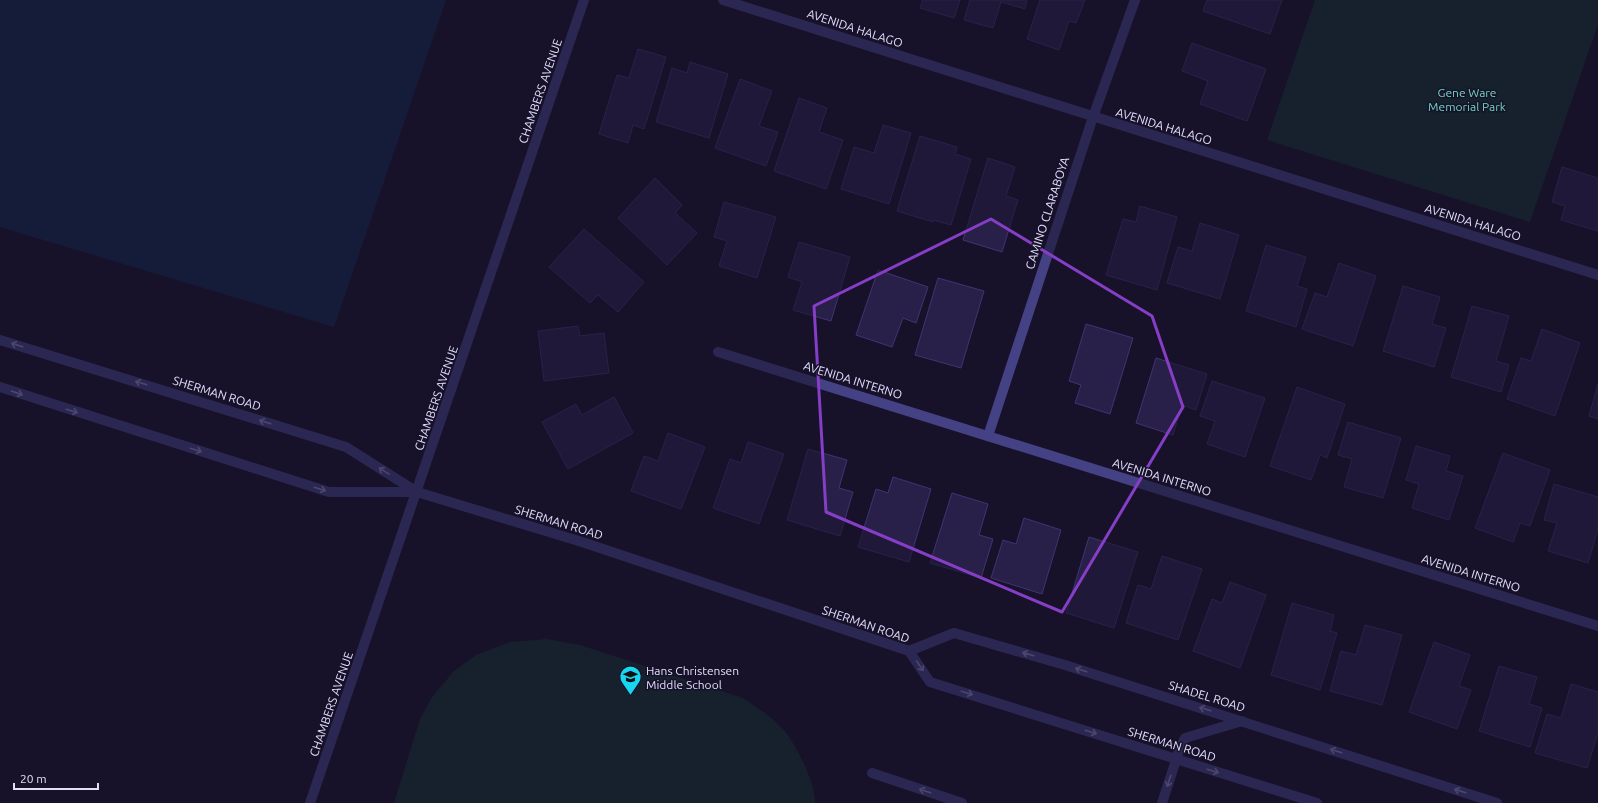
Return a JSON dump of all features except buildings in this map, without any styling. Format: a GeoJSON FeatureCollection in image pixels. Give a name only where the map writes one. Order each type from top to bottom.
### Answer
{"type":"FeatureCollection","features":[{"type":"Feature","properties":{"kind":"street","name":"CHAMBERS AVENUE"},"geometry":{"type":"LineString","coordinates":[[310,803],[584,0]]}},
{"type":"Feature","properties":{"kind":"street","name":"AVENIDA HALAGO"},"geometry":{"type":"LineString","coordinates":[[723,0],[1598,275]]}},
{"type":"Feature","properties":{"kind":"street","name":"CAMINO CLARABOYA"},"geometry":{"type":"LineString","coordinates":[[988,436],[1092,117],[1135,0]]}},
{"type":"Feature","properties":{"kind":"street","name":"SHERMAN ROAD"},"geometry":{"type":"LineString","coordinates":[[0,340],[346,447],[417,492],[582,542],[909,651],[930,682],[1317,803]]}},
{"type":"Feature","properties":{"kind":"street","name":"AVENIDA INTERNO"},"geometry":{"type":"LineString","coordinates":[[718,352],[1598,626]]}},
{"type":"Feature","properties":{"kind":"street","name":"SHERMAN ROAD"},"geometry":{"type":"LineString","coordinates":[[0,387],[329,492],[417,492]]}},
{"type":"Feature","properties":{"kind":"street","name":"SHADEL ROAD"},"geometry":{"type":"LineString","coordinates":[[909,651],[954,633],[1066,665],[1497,803]]}},
{"type":"Feature","properties":{"kind":"street"},"geometry":{"type":"LineString","coordinates":[[1162,803],[1176,759],[1185,738],[1242,721]]}},
{"type":"Feature","properties":{"kind":"street"},"geometry":{"type":"LineString","coordinates":[[872,773],[962,803]]}},
{"type":"Feature","properties":{"kind":"highlighted area"},"geometry":{"type":"Polygon","coordinates":[[[991,219],[1152,316],[1183,407],[1062,612],[826,512],[814,306],[991,219]]]}},
{"type":"Feature","properties":{"kind":"green space","name":"Gene Ware Memorial Park"},"geometry":{"type":"Polygon","coordinates":[[[1315,0],[1598,0],[1598,24],[1530,222],[1267,140],[1315,0]]]}},
{"type":"Feature","properties":{"kind":"green space"},"geometry":{"type":"Polygon","coordinates":[[[547,639],[580,645],[743,698],[773,720],[787,734],[804,763],[812,785],[815,803],[394,803],[420,719],[432,697],[454,671],[476,655],[510,642],[547,639]]]}},
{"type":"Feature","properties":{"kind":"water"},"geometry":{"type":"Polygon","coordinates":[[[0,0],[446,0],[334,327],[0,227],[0,0]]]}},
{"type":"Feature","properties":{"kind":"place","name":"Hans Christensen Middle School"},"geometry":{"type":"Point","coordinates":[630,696]}}]}
